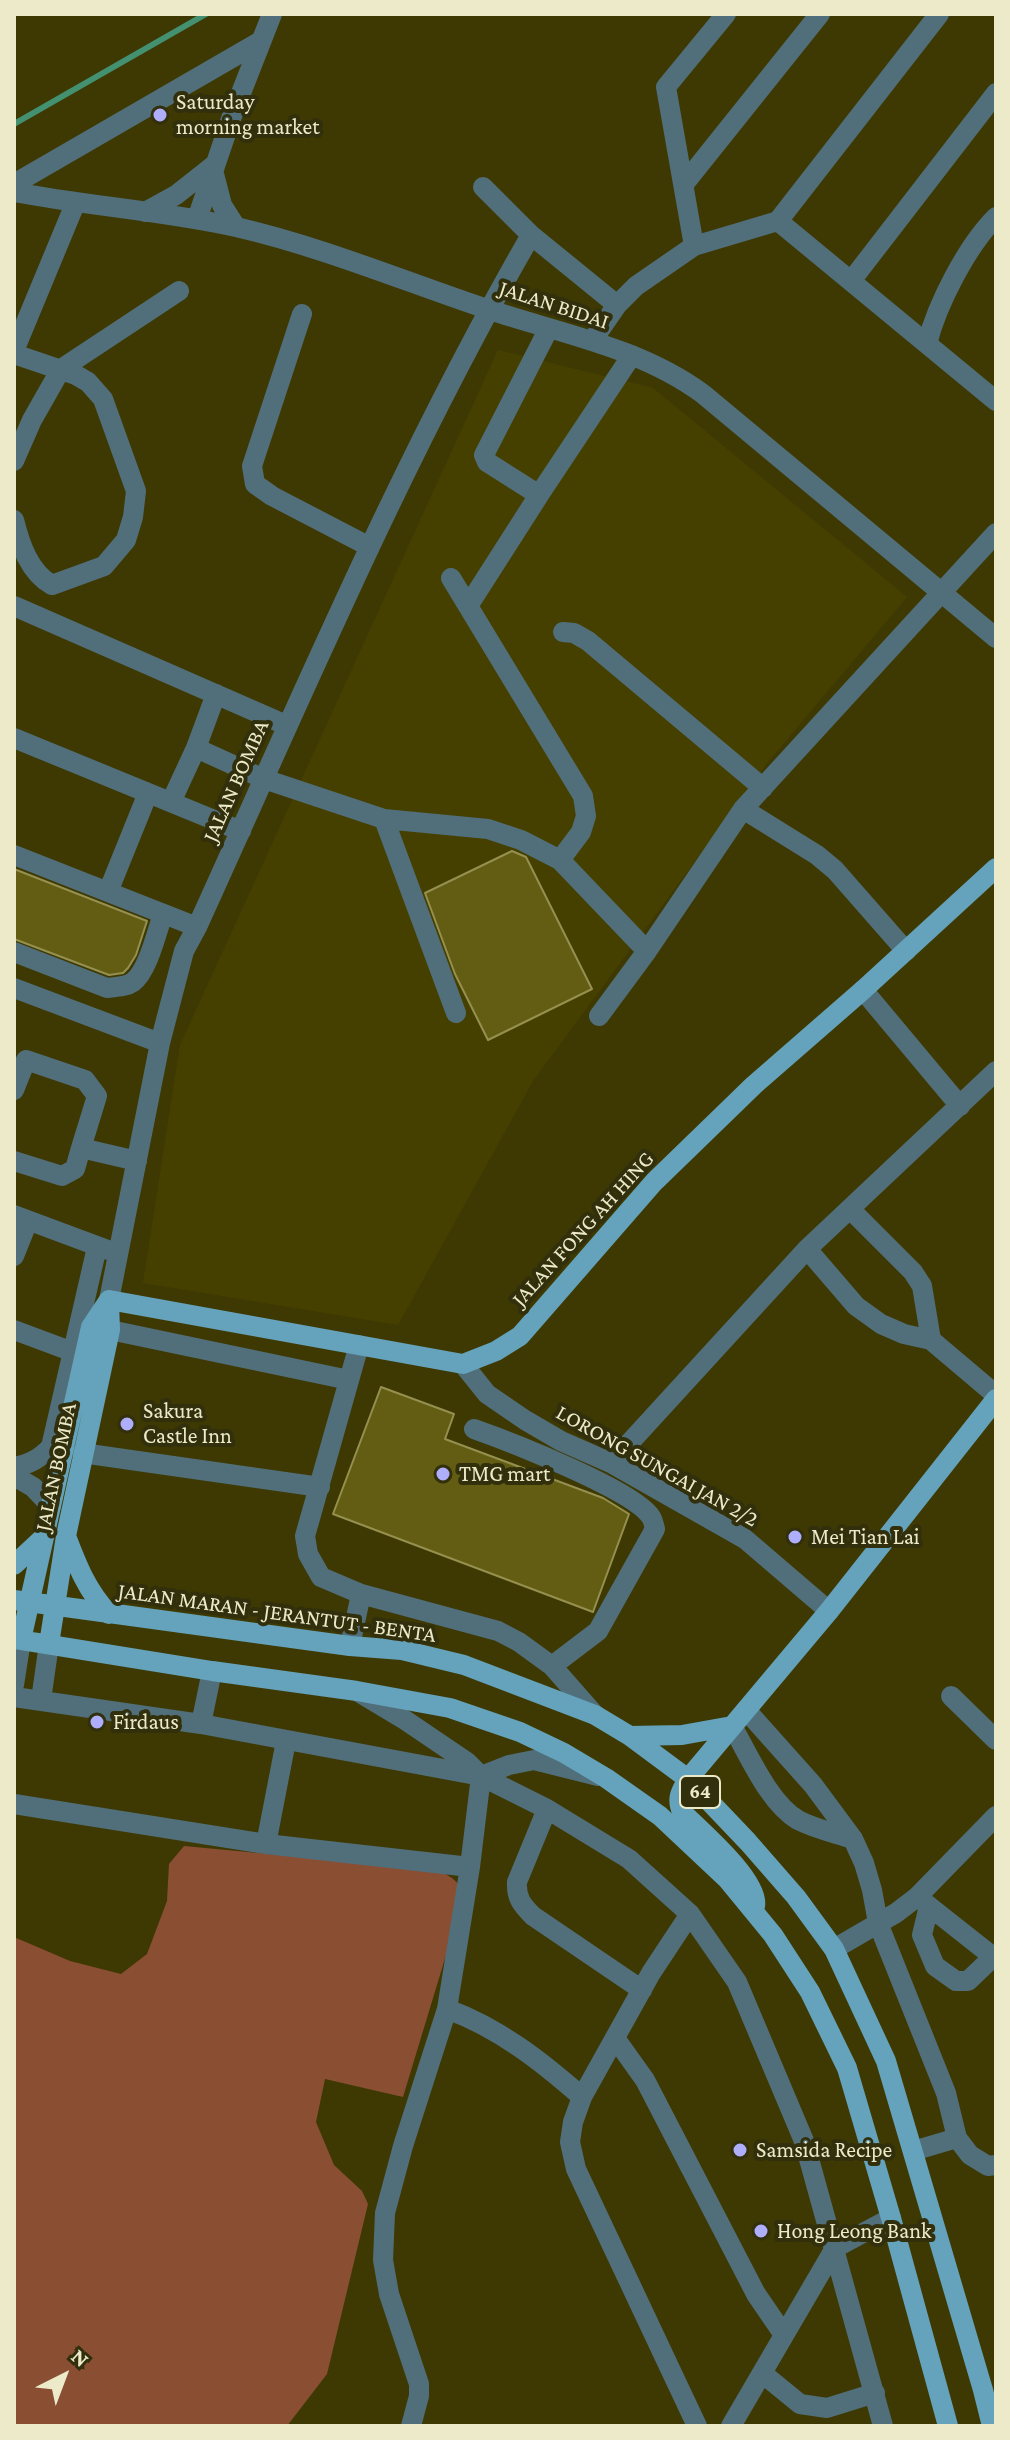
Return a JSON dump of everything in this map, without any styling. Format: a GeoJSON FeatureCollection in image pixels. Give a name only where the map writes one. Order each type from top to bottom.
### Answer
{"type":"FeatureCollection","features":[{"type":"Feature","properties":{"kind":"main road","name":"JALAN FONG AH HING"},"geometry":{"type":"LineString","coordinates":[[463,1364],[496,1351],[520,1336],[654,1182],[754,1085],[996,868]]}},
{"type":"Feature","properties":{"kind":"main road"},"geometry":{"type":"LineString","coordinates":[[109,1300],[463,1364]]}},
{"type":"Feature","properties":{"kind":"main road","name":"JALAN BOMBA"},"geometry":{"type":"LineString","coordinates":[[49,1644],[82,1453],[110,1330],[109,1300]]}},
{"type":"Feature","properties":{"kind":"main road","name":"JALAN BOMBA"},"geometry":{"type":"LineString","coordinates":[[17,1639],[22,1602],[43,1538],[91,1327],[109,1300]]}},
{"type":"Feature","properties":{"kind":"main road"},"geometry":{"type":"LineString","coordinates":[[754,1911],[756,1900],[746,1879],[682,1812],[678,1804],[679,1796],[688,1779],[829,1611],[996,1397]]}},
{"type":"Feature","properties":{"kind":"main road"},"geometry":{"type":"LineString","coordinates":[[66,1536],[82,1578],[109,1614]]}},
{"type":"Feature","properties":{"kind":"main road"},"geometry":{"type":"LineString","coordinates":[[14,1565],[43,1538]]}},
{"type":"Feature","properties":{"kind":"main road","name":"JALAN MARAN - JERANTUT - BENTA"},"geometry":{"type":"LineString","coordinates":[[22,1602],[350,1646],[402,1650],[464,1665],[595,1715],[630,1736],[688,1779],[786,1886],[834,1949],[886,2061],[989,2386],[992,2426]]}},
{"type":"Feature","properties":{"kind":"main road","name":"64"},"geometry":{"type":"LineString","coordinates":[[17,1639],[450,1708],[520,1732],[564,1753],[660,1816],[727,1879],[773,1935],[810,1992],[847,2068],[948,2426]]}},
{"type":"Feature","properties":{"kind":"main road"},"geometry":{"type":"LineString","coordinates":[[630,1736],[710,1732],[739,1718]]}},
{"type":"Feature","properties":{"kind":"street"},"geometry":{"type":"LineString","coordinates":[[197,219],[272,14]]}},
{"type":"Feature","properties":{"kind":"street"},"geometry":{"type":"LineString","coordinates":[[694,246],[666,87],[726,14]]}},
{"type":"Feature","properties":{"kind":"street"},"geometry":{"type":"LineString","coordinates":[[684,184],[820,14]]}},
{"type":"Feature","properties":{"kind":"street"},"geometry":{"type":"LineString","coordinates":[[592,341],[617,305],[636,286],[694,246],[778,221],[939,14]]}},
{"type":"Feature","properties":{"kind":"street"},"geometry":{"type":"LineString","coordinates":[[14,184],[261,41]]}},
{"type":"Feature","properties":{"kind":"street"},"geometry":{"type":"LineString","coordinates":[[851,281],[996,93]]}},
{"type":"Feature","properties":{"kind":"street"},"geometry":{"type":"LineString","coordinates":[[145,212],[176,195],[215,166]]}},
{"type":"Feature","properties":{"kind":"street"},"geometry":{"type":"LineString","coordinates":[[215,166],[222,205],[236,227]]}},
{"type":"Feature","properties":{"kind":"street"},"geometry":{"type":"LineString","coordinates":[[483,187],[531,235],[617,305]]}},
{"type":"Feature","properties":{"kind":"street","name":"JALAN BIDAI"},"geometry":{"type":"LineString","coordinates":[[14,192],[236,227],[592,341],[681,377],[996,638]]}},
{"type":"Feature","properties":{"kind":"street"},"geometry":{"type":"LineString","coordinates":[[14,520],[20,542],[35,572],[52,585],[104,566],[126,540],[133,517],[136,491],[103,399],[88,382],[14,352],[75,204]]}},
{"type":"Feature","properties":{"kind":"street"},"geometry":{"type":"LineString","coordinates":[[927,344],[934,316],[975,242],[996,217]]}},
{"type":"Feature","properties":{"kind":"street"},"geometry":{"type":"LineString","coordinates":[[778,221],[996,401]]}},
{"type":"Feature","properties":{"kind":"street","name":"JALAN BOMBA"},"geometry":{"type":"LineString","coordinates":[[109,1300],[160,1043],[184,951],[370,547],[488,309],[531,235]]}},
{"type":"Feature","properties":{"kind":"street"},"geometry":{"type":"LineString","coordinates":[[14,461],[32,420],[61,369],[179,291]]}},
{"type":"Feature","properties":{"kind":"street"},"geometry":{"type":"LineString","coordinates":[[302,314],[252,466],[255,484],[370,547]]}},
{"type":"Feature","properties":{"kind":"street"},"geometry":{"type":"LineString","coordinates":[[539,495],[487,462],[484,455],[549,328]]}},
{"type":"Feature","properties":{"kind":"street"},"geometry":{"type":"LineString","coordinates":[[468,606],[632,355]]}},
{"type":"Feature","properties":{"kind":"street"},"geometry":{"type":"LineString","coordinates":[[599,1016],[743,809],[996,533]]}},
{"type":"Feature","properties":{"kind":"street"},"geometry":{"type":"LineString","coordinates":[[451,578],[583,796],[586,816],[581,832],[560,860]]}},
{"type":"Feature","properties":{"kind":"street"},"geometry":{"type":"LineString","coordinates":[[14,606],[286,725]]}},
{"type":"Feature","properties":{"kind":"street"},"geometry":{"type":"LineString","coordinates":[[563,632],[574,633],[588,641],[763,788]]}},
{"type":"Feature","properties":{"kind":"street"},"geometry":{"type":"LineString","coordinates":[[171,802],[216,694]]}},
{"type":"Feature","properties":{"kind":"street"},"geometry":{"type":"LineString","coordinates":[[14,738],[241,831]]}},
{"type":"Feature","properties":{"kind":"street"},"geometry":{"type":"LineString","coordinates":[[196,748],[264,779],[384,819],[488,829],[521,840],[560,860],[647,951]]}},
{"type":"Feature","properties":{"kind":"street"},"geometry":{"type":"LineString","coordinates":[[108,892],[148,793]]}},
{"type":"Feature","properties":{"kind":"street"},"geometry":{"type":"LineString","coordinates":[[743,809],[817,855],[835,870],[906,951]]}},
{"type":"Feature","properties":{"kind":"street"},"geometry":{"type":"LineString","coordinates":[[384,819],[456,1013]]}},
{"type":"Feature","properties":{"kind":"street"},"geometry":{"type":"LineString","coordinates":[[14,855],[197,927]]}},
{"type":"Feature","properties":{"kind":"street"},"geometry":{"type":"LineString","coordinates":[[14,952],[107,988],[121,987],[134,981],[143,969],[163,914]]}},
{"type":"Feature","properties":{"kind":"street"},"geometry":{"type":"LineString","coordinates":[[43,999],[53,967]]}},
{"type":"Feature","properties":{"kind":"street"},"geometry":{"type":"LineString","coordinates":[[14,988],[160,1043]]}},
{"type":"Feature","properties":{"kind":"street"},"geometry":{"type":"LineString","coordinates":[[863,990],[960,1106]]}},
{"type":"Feature","properties":{"kind":"street"},"geometry":{"type":"LineString","coordinates":[[14,1090],[26,1060],[85,1080],[97,1096],[75,1169],[62,1176],[14,1161]]}},
{"type":"Feature","properties":{"kind":"street"},"geometry":{"type":"LineString","coordinates":[[611,1463],[807,1249],[996,1071]]}},
{"type":"Feature","properties":{"kind":"street"},"geometry":{"type":"LineString","coordinates":[[81,1148],[137,1161]]}},
{"type":"Feature","properties":{"kind":"street"},"geometry":{"type":"LineString","coordinates":[[850,1209],[913,1272],[922,1286],[931,1340]]}},
{"type":"Feature","properties":{"kind":"street"},"geometry":{"type":"LineString","coordinates":[[14,1256],[21,1218],[119,1255]]}},
{"type":"Feature","properties":{"kind":"street"},"geometry":{"type":"LineString","coordinates":[[14,1467],[28,1465],[51,1447],[97,1247]]}},
{"type":"Feature","properties":{"kind":"street"},"geometry":{"type":"LineString","coordinates":[[807,1249],[856,1306],[881,1324],[904,1334],[931,1340],[996,1397]]}},
{"type":"Feature","properties":{"kind":"street"},"geometry":{"type":"LineString","coordinates":[[14,1330],[73,1352]]}},
{"type":"Feature","properties":{"kind":"street"},"geometry":{"type":"LineString","coordinates":[[110,1330],[349,1380]]}},
{"type":"Feature","properties":{"kind":"street"},"geometry":{"type":"LineString","coordinates":[[359,1345],[305,1536],[308,1554],[321,1577],[361,1594],[498,1631],[552,1666],[595,1715]]}},
{"type":"Feature","properties":{"kind":"street","name":"LORONG SUNGAI JAN 2/2"},"geometry":{"type":"LineString","coordinates":[[463,1364],[487,1394],[525,1420],[561,1441],[611,1463],[745,1539],[829,1611]]}},
{"type":"Feature","properties":{"kind":"street"},"geometry":{"type":"LineString","coordinates":[[513,1443],[525,1420]]}},
{"type":"Feature","properties":{"kind":"street"},"geometry":{"type":"LineString","coordinates":[[474,1429],[513,1443],[627,1496],[651,1517],[655,1529],[598,1631],[552,1666]]}},
{"type":"Feature","properties":{"kind":"street"},"geometry":{"type":"LineString","coordinates":[[82,1453],[320,1487]]}},
{"type":"Feature","properties":{"kind":"street"},"geometry":{"type":"LineString","coordinates":[[14,1476],[33,1487],[51,1506]]}},
{"type":"Feature","properties":{"kind":"street"},"geometry":{"type":"LineString","coordinates":[[350,1646],[361,1594]]}},
{"type":"Feature","properties":{"kind":"street"},"geometry":{"type":"LineString","coordinates":[[14,1685],[17,1639]]}},
{"type":"Feature","properties":{"kind":"street"},"geometry":{"type":"LineString","coordinates":[[41,1700],[49,1644]]}},
{"type":"Feature","properties":{"kind":"street"},"geometry":{"type":"LineString","coordinates":[[201,1724],[212,1671]]}},
{"type":"Feature","properties":{"kind":"street"},"geometry":{"type":"LineString","coordinates":[[357,1691],[467,1762],[481,1776]]}},
{"type":"Feature","properties":{"kind":"street"},"geometry":{"type":"LineString","coordinates":[[951,1696],[996,1740]]}},
{"type":"Feature","properties":{"kind":"street"},"geometry":{"type":"LineString","coordinates":[[14,1697],[201,1724],[481,1776],[547,1809],[629,1859],[690,1914],[737,1982],[804,2141],[883,2426]]}},
{"type":"Feature","properties":{"kind":"street"},"geometry":{"type":"LineString","coordinates":[[739,1718],[766,1785],[782,1807],[796,1818],[853,1839]]}},
{"type":"Feature","properties":{"kind":"street"},"geometry":{"type":"LineString","coordinates":[[739,1718],[813,1785],[853,1839],[864,1863],[878,1923],[946,2093],[957,2138],[970,2155],[988,2166],[996,2165]]}},
{"type":"Feature","properties":{"kind":"street"},"geometry":{"type":"LineString","coordinates":[[266,1844],[286,1741]]}},
{"type":"Feature","properties":{"kind":"street"},"geometry":{"type":"LineString","coordinates":[[481,1776],[509,1765],[534,1760],[606,1778]]}},
{"type":"Feature","properties":{"kind":"street"},"geometry":{"type":"LineString","coordinates":[[411,2426],[419,2384],[389,2294],[383,2260],[385,2213],[447,2009],[481,1776]]}},
{"type":"Feature","properties":{"kind":"street"},"geometry":{"type":"LineString","coordinates":[[14,1804],[266,1844],[470,1867]]}},
{"type":"Feature","properties":{"kind":"street"},"geometry":{"type":"LineString","coordinates":[[547,1809],[517,1882],[516,1893],[533,1916],[642,1990]]}},
{"type":"Feature","properties":{"kind":"street"},"geometry":{"type":"LineString","coordinates":[[834,1949],[878,1923],[923,1902],[996,1816]]}},
{"type":"Feature","properties":{"kind":"street"},"geometry":{"type":"LineString","coordinates":[[923,1902],[995,1958],[968,1981],[956,1981],[935,1966],[922,1935],[923,1902]]}},
{"type":"Feature","properties":{"kind":"street"},"geometry":{"type":"LineString","coordinates":[[690,1914],[642,1990],[582,2097],[570,2142],[576,2169],[697,2426]]}},
{"type":"Feature","properties":{"kind":"street"},"geometry":{"type":"LineString","coordinates":[[447,2009],[474,2019],[510,2040],[582,2097]]}},
{"type":"Feature","properties":{"kind":"street"},"geometry":{"type":"LineString","coordinates":[[615,2038],[645,2080],[756,2294],[784,2335]]}},
{"type":"Feature","properties":{"kind":"street"},"geometry":{"type":"LineString","coordinates":[[913,2151],[957,2138]]}},
{"type":"Feature","properties":{"kind":"street"},"geometry":{"type":"LineString","coordinates":[[731,2426],[835,2248],[891,2218]]}},
{"type":"Feature","properties":{"kind":"street"},"geometry":{"type":"LineString","coordinates":[[762,2373],[800,2404],[827,2408],[875,2393]]}},
{"type":"Feature","properties":{"kind":"shaded area"},"geometry":{"type":"Polygon","coordinates":[[[498,350],[653,388],[907,597],[768,762],[533,1081],[398,1325],[143,1283],[180,1045],[498,350]]]}},
{"type":"Feature","properties":{"kind":"shaded area"},"geometry":{"type":"Polygon","coordinates":[[[184,1846],[439,1870],[463,1888],[463,1899],[403,2097],[325,2079],[316,2122],[334,2165],[362,2191],[368,2204],[327,2374],[287,2426],[14,2426],[14,1937],[70,1961],[121,1974],[147,1954],[167,1901],[169,1864],[184,1846]]]}},
{"type":"Feature","properties":{"kind":"building"},"geometry":{"type":"Polygon","coordinates":[[[512,851],[526,857],[592,989],[488,1040],[455,974],[425,893],[512,851]]]}},
{"type":"Feature","properties":{"kind":"building"},"geometry":{"type":"Polygon","coordinates":[[[14,869],[147,921],[136,955],[128,968],[123,973],[109,975],[14,939],[14,869]]]}},
{"type":"Feature","properties":{"kind":"building","name":"TMG mart"},"geometry":{"type":"Polygon","coordinates":[[[381,1387],[454,1414],[445,1439],[603,1498],[629,1514],[593,1612],[333,1514],[381,1387]]]}},
{"type":"Feature","properties":{"kind":"waterway"},"geometry":{"type":"LineString","coordinates":[[14,124],[206,14]]}},
{"type":"Feature","properties":{"kind":"place","name":"Saturday morning market"},"geometry":{"type":"Point","coordinates":[160,115]}},
{"type":"Feature","properties":{"kind":"place","name":"Sakura Castle Inn"},"geometry":{"type":"Point","coordinates":[127,1424]}},
{"type":"Feature","properties":{"kind":"place","name":"TMG mart"},"geometry":{"type":"Point","coordinates":[443,1474]}},
{"type":"Feature","properties":{"kind":"place","name":"Mei Tian Lai"},"geometry":{"type":"Point","coordinates":[795,1537]}},
{"type":"Feature","properties":{"kind":"place","name":"Firdaus"},"geometry":{"type":"Point","coordinates":[97,1722]}},
{"type":"Feature","properties":{"kind":"place","name":"Samsida Recipe"},"geometry":{"type":"Point","coordinates":[740,2150]}},
{"type":"Feature","properties":{"kind":"place","name":"Hong Leong Bank"},"geometry":{"type":"Point","coordinates":[761,2231]}}]}
